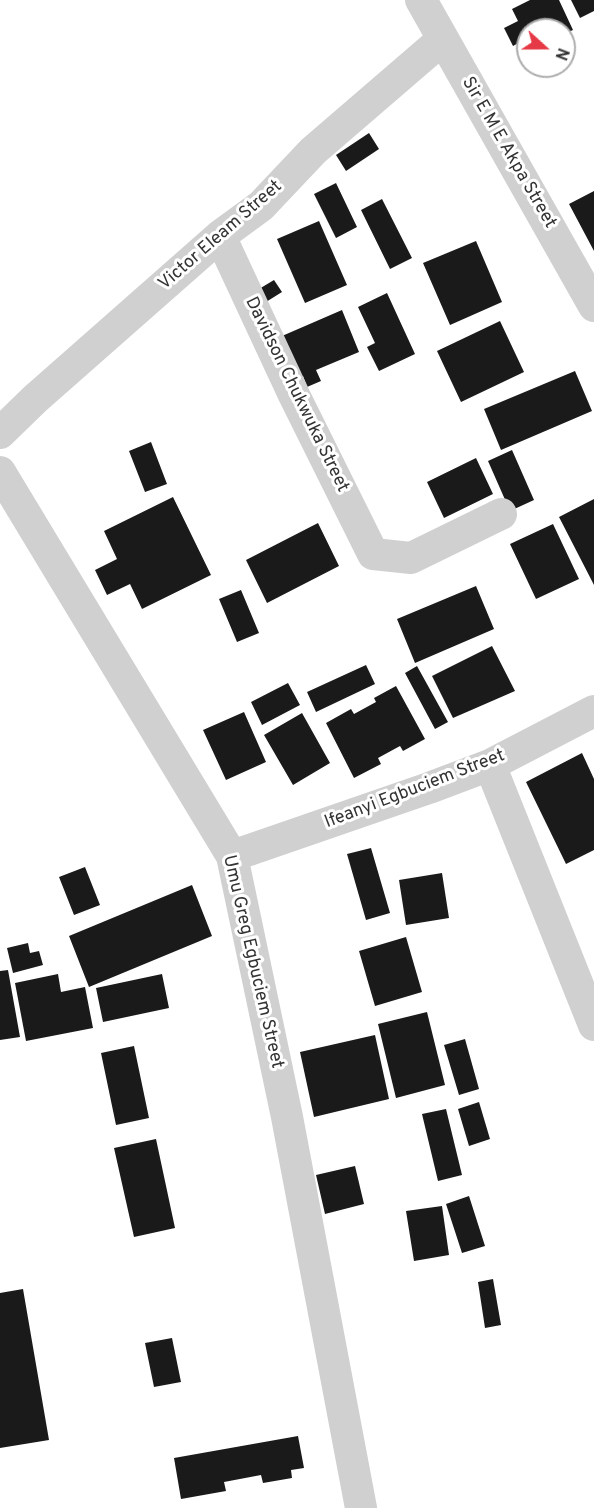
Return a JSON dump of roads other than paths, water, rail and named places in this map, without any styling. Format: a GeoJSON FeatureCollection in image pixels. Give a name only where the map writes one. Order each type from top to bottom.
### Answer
{"type":"FeatureCollection","features":[{"type":"Feature","properties":{"kind":"street","name":"Sir E M E Akpa Street"},"geometry":{"type":"LineString","coordinates":[[421,0],[592,296]]}},
{"type":"Feature","properties":{"kind":"street","name":"Victor Eleam Street"},"geometry":{"type":"LineString","coordinates":[[0,434],[35,399],[220,236],[261,206],[313,151],[443,39]]}},
{"type":"Feature","properties":{"kind":"street","name":"Davidson Chukwuka Street"},"geometry":{"type":"LineString","coordinates":[[220,236],[294,395],[373,554],[411,558],[501,514]]}},
{"type":"Feature","properties":{"kind":"street","name":"Umu Greg Egbuciem Street"},"geometry":{"type":"LineString","coordinates":[[0,472],[232,856],[286,1117],[361,1508]]}},
{"type":"Feature","properties":{"kind":"street","name":"Ifeanyi Egbuciem Street"},"geometry":{"type":"LineString","coordinates":[[232,856],[490,765],[594,711]]}},
{"type":"Feature","properties":{"kind":"street"},"geometry":{"type":"LineString","coordinates":[[490,765],[594,1025]]}}]}
